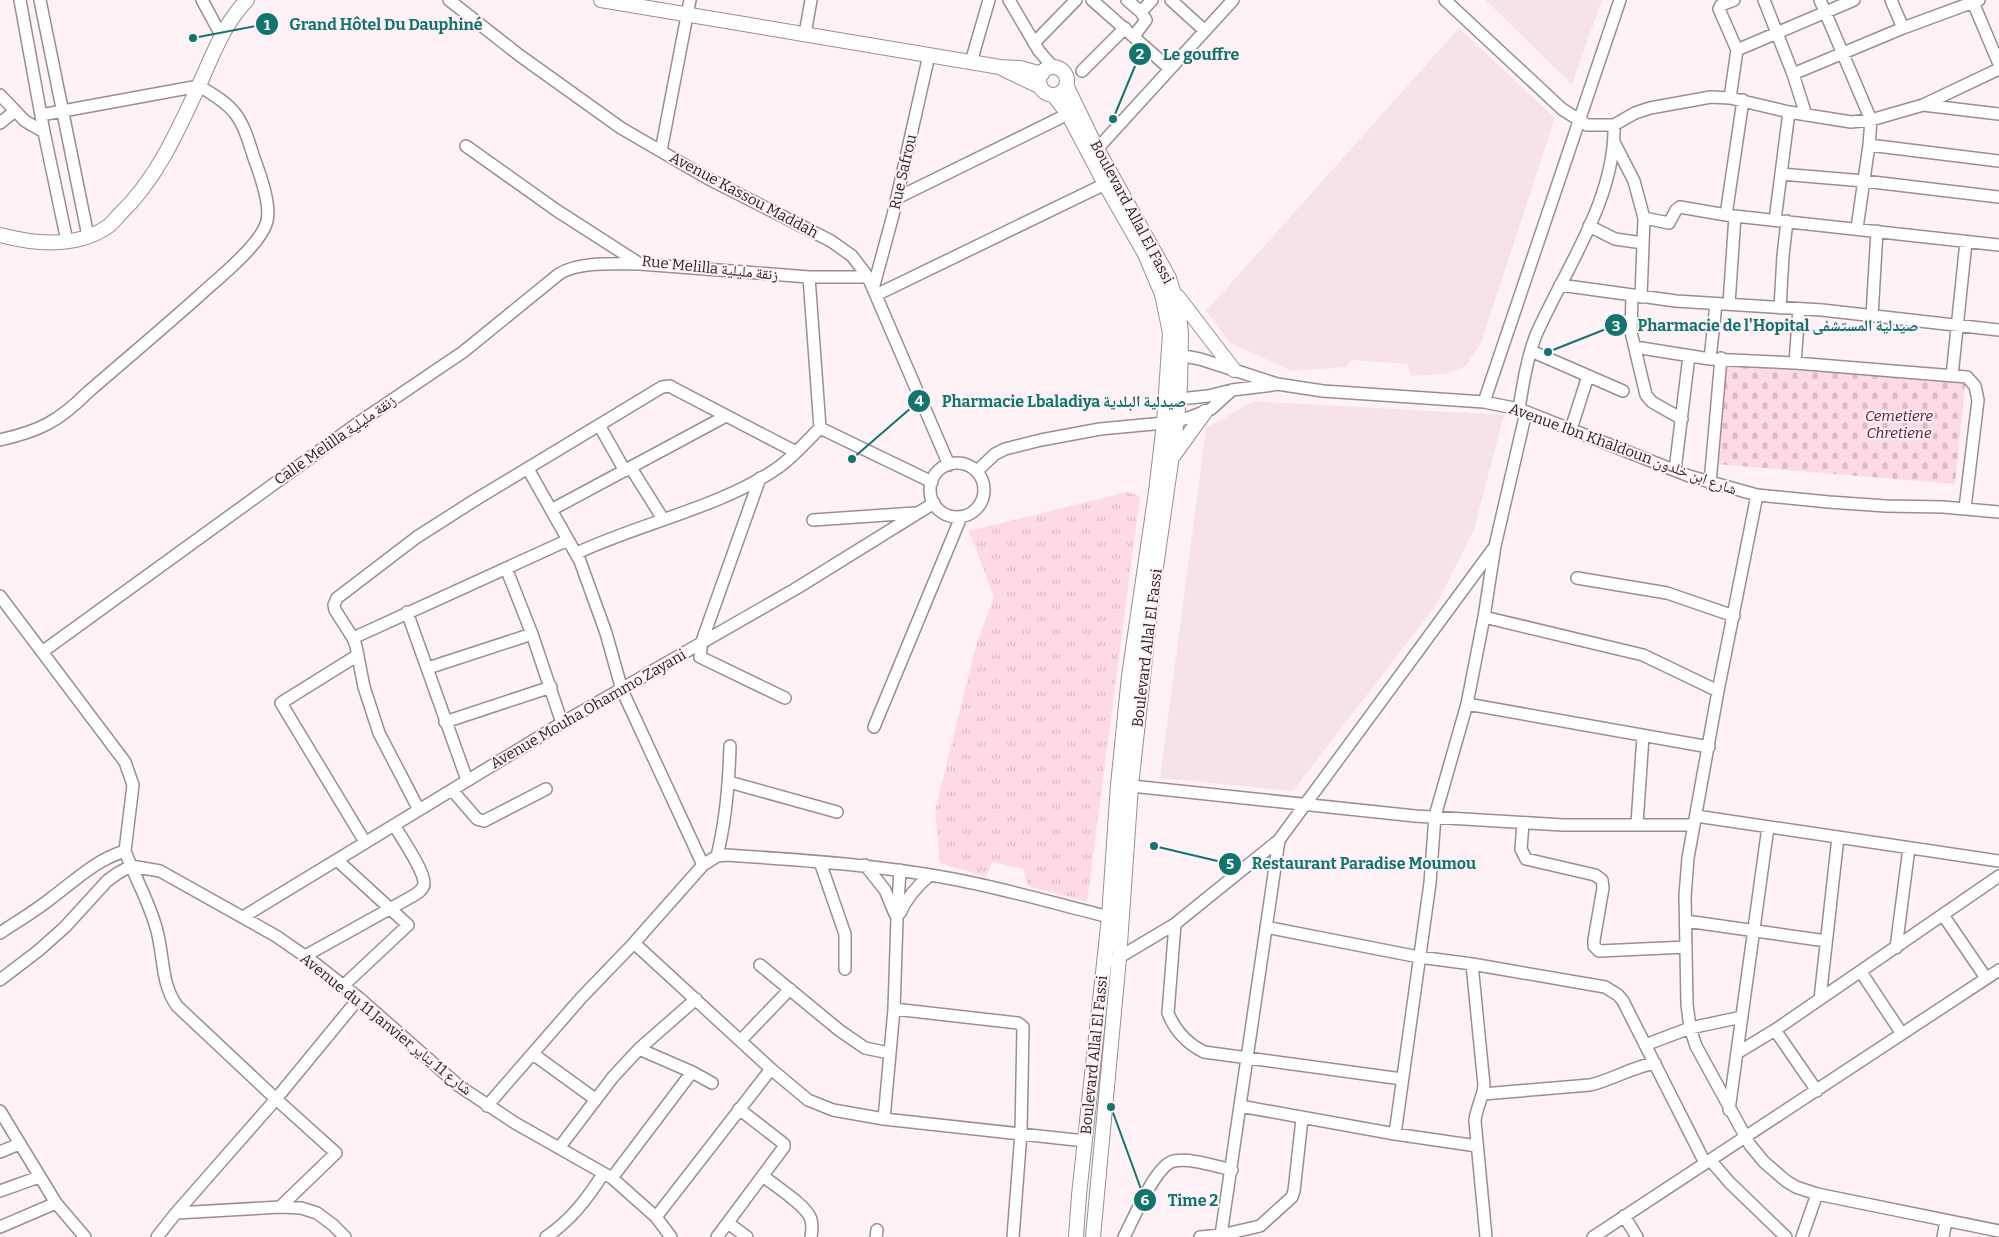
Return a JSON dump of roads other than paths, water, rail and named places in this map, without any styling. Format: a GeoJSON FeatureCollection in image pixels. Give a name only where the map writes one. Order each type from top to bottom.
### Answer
{"type":"FeatureCollection","features":[{"type":"Feature","properties":{"kind":"main road"},"geometry":{"type":"LineString","coordinates":[[0,235],[19,240],[52,242],[88,236],[107,227],[132,202],[150,180],[199,86],[228,22],[247,0]]}},
{"type":"Feature","properties":{"kind":"main road"},"geometry":{"type":"LineString","coordinates":[[601,0],[1000,67],[1020,68],[1045,75],[1064,72],[1067,79],[1066,87],[1054,96],[1046,94],[1045,75]]}},
{"type":"Feature","properties":{"kind":"main road","name":"Boulevard Allal El Fassi"},"geometry":{"type":"LineString","coordinates":[[1066,87],[1097,149],[1170,278],[1181,321],[1175,354],[1170,422],[1156,492],[1129,676],[1119,958],[1093,1237]]}},
{"type":"Feature","properties":{"kind":"main road","name":"Boulevard Allal El Fassi"},"geometry":{"type":"LineString","coordinates":[[1054,96],[1068,114],[1145,254],[1162,294],[1175,354]]}},
{"type":"Feature","properties":{"kind":"main road"},"geometry":{"type":"LineString","coordinates":[[1175,293],[1234,370]]}},
{"type":"Feature","properties":{"kind":"main road"},"geometry":{"type":"LineString","coordinates":[[1172,458],[1205,412]]}},
{"type":"Feature","properties":{"kind":"main road","name":"Boulevard Allal El Fassi"},"geometry":{"type":"LineString","coordinates":[[1076,1237],[1103,968],[1125,786],[1172,458],[1170,422]]}},
{"type":"Feature","properties":{"kind":"street"},"geometry":{"type":"LineString","coordinates":[[20,0],[44,132],[67,240]]}},
{"type":"Feature","properties":{"kind":"street"},"geometry":{"type":"LineString","coordinates":[[40,0],[88,236]]}},
{"type":"Feature","properties":{"kind":"street"},"geometry":{"type":"LineString","coordinates":[[202,0],[221,35]]}},
{"type":"Feature","properties":{"kind":"street","name":"Avenue Kassou Maddah"},"geometry":{"type":"LineString","coordinates":[[449,0],[527,61],[621,128],[707,178],[831,241],[852,256],[868,277],[949,465]]}},
{"type":"Feature","properties":{"kind":"street"},"geometry":{"type":"LineString","coordinates":[[661,151],[690,0]]}},
{"type":"Feature","properties":{"kind":"street"},"geometry":{"type":"LineString","coordinates":[[805,34],[811,0]]}},
{"type":"Feature","properties":{"kind":"street"},"geometry":{"type":"LineString","coordinates":[[971,62],[989,0]]}},
{"type":"Feature","properties":{"kind":"street"},"geometry":{"type":"LineString","coordinates":[[1009,0],[1036,47],[1045,75]]}},
{"type":"Feature","properties":{"kind":"street"},"geometry":{"type":"LineString","coordinates":[[1036,47],[1076,0]]}},
{"type":"Feature","properties":{"kind":"street"},"geometry":{"type":"LineString","coordinates":[[1092,0],[1170,69]]}},
{"type":"Feature","properties":{"kind":"street"},"geometry":{"type":"LineString","coordinates":[[1127,0],[1141,12],[1146,20],[1134,36]]}},
{"type":"Feature","properties":{"kind":"street"},"geometry":{"type":"LineString","coordinates":[[1141,12],[1152,0]]}},
{"type":"Feature","properties":{"kind":"street"},"geometry":{"type":"LineString","coordinates":[[1171,0],[1205,31]]}},
{"type":"Feature","properties":{"kind":"street"},"geometry":{"type":"LineString","coordinates":[[1097,149],[1233,0]]}},
{"type":"Feature","properties":{"kind":"street"},"geometry":{"type":"LineString","coordinates":[[1445,0],[1562,109],[1587,125],[1614,125],[1635,113],[1664,104],[1711,97],[1743,100],[1789,112],[1851,122],[1871,120],[1923,105],[1999,70]]}},
{"type":"Feature","properties":{"kind":"street"},"geometry":{"type":"LineString","coordinates":[[1484,402],[1620,0]]}},
{"type":"Feature","properties":{"kind":"street"},"geometry":{"type":"LineString","coordinates":[[1730,98],[1737,50],[1720,9],[1722,5],[1734,0]]}},
{"type":"Feature","properties":{"kind":"street"},"geometry":{"type":"LineString","coordinates":[[1764,0],[1793,74],[1806,115]]}},
{"type":"Feature","properties":{"kind":"street"},"geometry":{"type":"LineString","coordinates":[[1820,0],[1871,120],[1857,228]]}},
{"type":"Feature","properties":{"kind":"street"},"geometry":{"type":"LineString","coordinates":[[1737,50],[1854,0]]}},
{"type":"Feature","properties":{"kind":"street"},"geometry":{"type":"LineString","coordinates":[[1891,0],[1903,28]]}},
{"type":"Feature","properties":{"kind":"street"},"geometry":{"type":"LineString","coordinates":[[1793,74],[1903,28],[1974,1],[1999,64]]}},
{"type":"Feature","properties":{"kind":"street"},"geometry":{"type":"LineString","coordinates":[[1082,71],[1125,28]]}},
{"type":"Feature","properties":{"kind":"street","name":"Rue Safrou"},"geometry":{"type":"LineString","coordinates":[[874,292],[929,55]]}},
{"type":"Feature","properties":{"kind":"street"},"geometry":{"type":"LineString","coordinates":[[0,440],[41,428],[70,410],[232,266],[258,239],[267,222],[267,206],[261,178],[245,129],[234,110],[199,86],[41,116]]}},
{"type":"Feature","properties":{"kind":"street"},"geometry":{"type":"LineString","coordinates":[[0,95],[25,121],[44,132]]}},
{"type":"Feature","properties":{"kind":"street"},"geometry":{"type":"LineString","coordinates":[[1729,304],[1731,215],[1743,100]]}},
{"type":"Feature","properties":{"kind":"street"},"geometry":{"type":"LineString","coordinates":[[1923,105],[1999,114]]}},
{"type":"Feature","properties":{"kind":"street"},"geometry":{"type":"LineString","coordinates":[[0,123],[15,111]]}},
{"type":"Feature","properties":{"kind":"street"},"geometry":{"type":"LineString","coordinates":[[1775,220],[1789,112]]}},
{"type":"Feature","properties":{"kind":"street"},"geometry":{"type":"LineString","coordinates":[[897,198],[1068,114]]}},
{"type":"Feature","properties":{"kind":"street"},"geometry":{"type":"LineString","coordinates":[[1395,1134],[1430,882],[1435,816],[1467,704],[1484,617],[1495,546],[1522,410],[1531,351],[1560,284],[1603,194],[1615,144],[1614,125]]}},
{"type":"Feature","properties":{"kind":"street"},"geometry":{"type":"LineString","coordinates":[[1615,144],[1634,181],[1644,218],[1637,296],[1630,326],[1635,347],[1648,398],[1656,405],[1682,419]]}},
{"type":"Feature","properties":{"kind":"street"},"geometry":{"type":"LineString","coordinates":[[1868,145],[1999,161]]}},
{"type":"Feature","properties":{"kind":"street","name":"Rue Melilla زنقة مليلية"},"geometry":{"type":"LineString","coordinates":[[466,146],[564,215],[640,264],[809,277],[868,277]]}},
{"type":"Feature","properties":{"kind":"street"},"geometry":{"type":"LineString","coordinates":[[1782,174],[1864,181],[1999,197]]}},
{"type":"Feature","properties":{"kind":"street"},"geometry":{"type":"LineString","coordinates":[[874,292],[1105,184]]}},
{"type":"Feature","properties":{"kind":"street"},"geometry":{"type":"LineString","coordinates":[[1644,218],[1669,223],[1676,210],[1680,207],[1731,215],[1999,245]]}},
{"type":"Feature","properties":{"kind":"street"},"geometry":{"type":"LineString","coordinates":[[1780,308],[1787,221]]}},
{"type":"Feature","properties":{"kind":"street"},"geometry":{"type":"LineString","coordinates":[[1589,226],[1615,239],[1643,243]]}},
{"type":"Feature","properties":{"kind":"street"},"geometry":{"type":"LineString","coordinates":[[1872,316],[1877,232]]}},
{"type":"Feature","properties":{"kind":"street"},"geometry":{"type":"LineString","coordinates":[[1952,376],[1959,326],[1966,242]]}},
{"type":"Feature","properties":{"kind":"street","name":"Calle Melilla زنقة مليلية"},"geometry":{"type":"LineString","coordinates":[[42,652],[358,423],[463,352],[559,274],[570,269],[592,265],[640,264]]}},
{"type":"Feature","properties":{"kind":"street"},"geometry":{"type":"LineString","coordinates":[[576,553],[663,518],[717,499],[760,478],[780,466],[820,428],[809,277]]}},
{"type":"Feature","properties":{"kind":"street"},"geometry":{"type":"LineString","coordinates":[[1560,284],[1637,296],[1716,304],[1799,309],[1999,330]]}},
{"type":"Feature","properties":{"kind":"street"},"geometry":{"type":"LineString","coordinates":[[1710,483],[1716,358],[1716,304]]}},
{"type":"Feature","properties":{"kind":"street"},"geometry":{"type":"LineString","coordinates":[[1795,363],[1799,309]]}},
{"type":"Feature","properties":{"kind":"street"},"geometry":{"type":"LineString","coordinates":[[1635,347],[1689,356],[1967,378],[1975,386],[1978,392],[1978,400],[1965,508]]}},
{"type":"Feature","properties":{"kind":"street"},"geometry":{"type":"LineString","coordinates":[[1531,351],[1623,391]]}},
{"type":"Feature","properties":{"kind":"street"},"geometry":{"type":"LineString","coordinates":[[1175,354],[1200,359],[1277,384]]}},
{"type":"Feature","properties":{"kind":"street"},"geometry":{"type":"LineString","coordinates":[[1674,470],[1689,356]]}},
{"type":"Feature","properties":{"kind":"street"},"geometry":{"type":"LineString","coordinates":[[1571,430],[1588,376]]}},
{"type":"Feature","properties":{"kind":"street"},"geometry":{"type":"LineString","coordinates":[[1172,400],[1277,384]]}},
{"type":"Feature","properties":{"kind":"street","name":"Avenue Ibn Khaldoun شارع ابن خلدون"},"geometry":{"type":"LineString","coordinates":[[1277,384],[1323,391],[1484,402],[1522,410],[1674,470],[1710,483],[1757,495],[1886,506],[1965,508],[1999,512]]}},
{"type":"Feature","properties":{"kind":"street"},"geometry":{"type":"LineString","coordinates":[[419,810],[379,732],[364,687],[358,655],[352,638],[334,610],[337,598],[417,537],[475,500],[666,386],[796,452]]}},
{"type":"Feature","properties":{"kind":"street"},"geometry":{"type":"LineString","coordinates":[[977,471],[996,454],[1032,442],[1100,429],[1170,422],[1205,412],[1232,390]]}},
{"type":"Feature","properties":{"kind":"street"},"geometry":{"type":"LineString","coordinates":[[551,510],[726,416]]}},
{"type":"Feature","properties":{"kind":"street"},"geometry":{"type":"LineString","coordinates":[[599,426],[663,518]]}},
{"type":"Feature","properties":{"kind":"street"},"geometry":{"type":"LineString","coordinates":[[820,428],[932,482]]}},
{"type":"Feature","properties":{"kind":"street"},"geometry":{"type":"LineString","coordinates":[[964,464],[977,471],[984,487],[984,496],[975,510],[961,517],[945,514],[934,503],[931,495],[932,482],[937,473],[949,465],[964,464]]}},
{"type":"Feature","properties":{"kind":"street"},"geometry":{"type":"LineString","coordinates":[[528,469],[576,553],[603,624],[622,690],[703,865]]}},
{"type":"Feature","properties":{"kind":"street"},"geometry":{"type":"LineString","coordinates":[[760,478],[702,641],[700,657],[784,698]]}},
{"type":"Feature","properties":{"kind":"street"},"geometry":{"type":"LineString","coordinates":[[1757,495],[1694,820],[1686,877],[1687,1004],[1690,1028],[1700,1054],[1745,1137],[1756,1153],[1775,1173],[1796,1187],[1817,1194],[1999,1232]]}},
{"type":"Feature","properties":{"kind":"street","name":"Avenue Mouha Ohammo Zayani"},"geometry":{"type":"LineString","coordinates":[[243,917],[466,780],[622,690],[702,641],[797,588],[934,503]]}},
{"type":"Feature","properties":{"kind":"street"},"geometry":{"type":"LineString","coordinates":[[813,520],[917,513]]}},
{"type":"Feature","properties":{"kind":"street"},"geometry":{"type":"LineString","coordinates":[[874,727],[961,517]]}},
{"type":"Feature","properties":{"kind":"street"},"geometry":{"type":"LineString","coordinates":[[352,638],[568,540]]}},
{"type":"Feature","properties":{"kind":"street"},"geometry":{"type":"LineString","coordinates":[[1103,968],[1175,924],[1279,840],[1495,546]]}},
{"type":"Feature","properties":{"kind":"street"},"geometry":{"type":"LineString","coordinates":[[506,568],[532,634],[562,723]]}},
{"type":"Feature","properties":{"kind":"street"},"geometry":{"type":"LineString","coordinates":[[1577,578],[1667,593],[1734,616]]}},
{"type":"Feature","properties":{"kind":"street"},"geometry":{"type":"LineString","coordinates":[[0,596],[125,762],[131,776],[133,796],[125,851],[144,892],[158,932],[167,991],[171,998],[187,1017],[336,1153],[280,1207]]}},
{"type":"Feature","properties":{"kind":"street"},"geometry":{"type":"LineString","coordinates":[[406,612],[428,668],[444,722],[466,780]]}},
{"type":"Feature","properties":{"kind":"street"},"geometry":{"type":"LineString","coordinates":[[1484,617],[1643,655],[1718,691]]}},
{"type":"Feature","properties":{"kind":"street"},"geometry":{"type":"LineString","coordinates":[[428,668],[532,634]]}},
{"type":"Feature","properties":{"kind":"street"},"geometry":{"type":"LineString","coordinates":[[358,655],[281,703],[365,842]]}},
{"type":"Feature","properties":{"kind":"street"},"geometry":{"type":"LineString","coordinates":[[444,722],[551,687]]}},
{"type":"Feature","properties":{"kind":"street"},"geometry":{"type":"LineString","coordinates":[[1467,704],[1709,747]]}},
{"type":"Feature","properties":{"kind":"street"},"geometry":{"type":"LineString","coordinates":[[1637,824],[1643,736]]}},
{"type":"Feature","properties":{"kind":"street"},"geometry":{"type":"LineString","coordinates":[[717,856],[722,836],[729,782],[730,746]]}},
{"type":"Feature","properties":{"kind":"street"},"geometry":{"type":"LineString","coordinates":[[729,782],[837,812]]}},
{"type":"Feature","properties":{"kind":"street"},"geometry":{"type":"LineString","coordinates":[[1125,786],[1304,806],[1523,823],[1637,824],[1694,820],[1768,827],[1999,861]]}},
{"type":"Feature","properties":{"kind":"street"},"geometry":{"type":"LineString","coordinates":[[452,790],[477,819],[484,821],[546,789]]}},
{"type":"Feature","properties":{"kind":"street"},"geometry":{"type":"LineString","coordinates":[[1523,823],[1521,849],[1526,859],[1595,875],[1602,880],[1603,888],[1594,940],[1594,946],[1599,951],[1686,947]]}},
{"type":"Feature","properties":{"kind":"street"},"geometry":{"type":"LineString","coordinates":[[304,956],[420,892],[424,882],[418,866],[394,825]]}},
{"type":"Feature","properties":{"kind":"street"},"geometry":{"type":"LineString","coordinates":[[1729,1110],[1768,827]]}},
{"type":"Feature","properties":{"kind":"street"},"geometry":{"type":"LineString","coordinates":[[1820,999],[1838,837]]}},
{"type":"Feature","properties":{"kind":"street"},"geometry":{"type":"LineString","coordinates":[[1221,1235],[1279,840]]}},
{"type":"Feature","properties":{"kind":"street"},"geometry":{"type":"LineString","coordinates":[[1896,948],[1909,848]]}},
{"type":"Feature","properties":{"kind":"street"},"geometry":{"type":"LineString","coordinates":[[0,933],[54,897],[94,866],[108,857],[125,851]]}},
{"type":"Feature","properties":{"kind":"street"},"geometry":{"type":"LineString","coordinates":[[487,1106],[581,998],[634,943],[703,865],[717,856],[727,855],[865,865],[900,870],[993,887],[1109,917]]}},
{"type":"Feature","properties":{"kind":"street"},"geometry":{"type":"LineString","coordinates":[[337,860],[408,927],[344,985]]}},
{"type":"Feature","properties":{"kind":"street"},"geometry":{"type":"LineString","coordinates":[[820,862],[845,934],[845,969]]}},
{"type":"Feature","properties":{"kind":"street"},"geometry":{"type":"LineString","coordinates":[[865,865],[885,890],[897,919]]}},
{"type":"Feature","properties":{"kind":"street"},"geometry":{"type":"LineString","coordinates":[[0,980],[38,951],[65,927],[108,881],[131,866]]}},
{"type":"Feature","properties":{"kind":"street","name":"Avenue du 11 Janvier شارع 11 يناير"},"geometry":{"type":"LineString","coordinates":[[131,866],[160,871],[276,936],[360,998],[459,1086],[487,1106],[608,1176],[656,1217],[671,1237]]}},
{"type":"Feature","properties":{"kind":"street"},"geometry":{"type":"LineString","coordinates":[[884,1119],[894,1009],[900,870]]}},
{"type":"Feature","properties":{"kind":"street"},"geometry":{"type":"LineString","coordinates":[[897,919],[906,900],[917,886],[930,875]]}},
{"type":"Feature","properties":{"kind":"street"},"geometry":{"type":"LineString","coordinates":[[1737,1053],[1775,1030],[1861,972],[1999,876]]}},
{"type":"Feature","properties":{"kind":"street"},"geometry":{"type":"LineString","coordinates":[[1943,914],[1986,978]]}},
{"type":"Feature","properties":{"kind":"street"},"geometry":{"type":"LineString","coordinates":[[1686,921],[1826,941]]}},
{"type":"Feature","properties":{"kind":"street"},"geometry":{"type":"LineString","coordinates":[[1175,924],[1168,1013],[1180,1035],[1193,1047],[1204,1052],[1402,1079]]}},
{"type":"Feature","properties":{"kind":"street"},"geometry":{"type":"LineString","coordinates":[[1266,927],[1419,957],[1472,964],[1612,990],[1623,1001],[1707,1162],[1786,1237]]}},
{"type":"Feature","properties":{"kind":"street"},"geometry":{"type":"LineString","coordinates":[[634,943],[771,1069],[808,1100],[833,1110],[884,1119],[1085,1140]]}},
{"type":"Feature","properties":{"kind":"street"},"geometry":{"type":"LineString","coordinates":[[1472,964],[1484,1085],[1484,1094],[1475,1115],[1486,1237]]}},
{"type":"Feature","properties":{"kind":"street"},"geometry":{"type":"LineString","coordinates":[[760,965],[838,1030],[865,1048],[890,1053]]}},
{"type":"Feature","properties":{"kind":"street"},"geometry":{"type":"LineString","coordinates":[[1593,1237],[1999,970]]}},
{"type":"Feature","properties":{"kind":"street"},"geometry":{"type":"LineString","coordinates":[[1861,972],[1902,1034]]}},
{"type":"Feature","properties":{"kind":"street"},"geometry":{"type":"LineString","coordinates":[[741,1040],[790,989]]}},
{"type":"Feature","properties":{"kind":"street"},"geometry":{"type":"LineString","coordinates":[[157,1237],[176,1212],[276,1100],[360,998]]}},
{"type":"Feature","properties":{"kind":"street"},"geometry":{"type":"LineString","coordinates":[[559,1148],[613,1077],[639,1049],[696,999]]}},
{"type":"Feature","properties":{"kind":"street"},"geometry":{"type":"LineString","coordinates":[[894,1009],[1018,1023],[1023,1027],[1021,1133],[1013,1237]]}},
{"type":"Feature","properties":{"kind":"street"},"geometry":{"type":"LineString","coordinates":[[1645,1045],[1690,1028],[1742,1017]]}},
{"type":"Feature","properties":{"kind":"street"},"geometry":{"type":"LineString","coordinates":[[1775,1030],[1817,1091]]}},
{"type":"Feature","properties":{"kind":"street"},"geometry":{"type":"LineString","coordinates":[[639,1049],[692,1072],[712,1083]]}},
{"type":"Feature","properties":{"kind":"street"},"geometry":{"type":"LineString","coordinates":[[533,1054],[595,1099]]}},
{"type":"Feature","properties":{"kind":"street"},"geometry":{"type":"LineString","coordinates":[[1484,1094],[1590,1085],[1645,1065],[1655,1064]]}},
{"type":"Feature","properties":{"kind":"street"},"geometry":{"type":"LineString","coordinates":[[656,1217],[771,1069]]}},
{"type":"Feature","properties":{"kind":"street"},"geometry":{"type":"LineString","coordinates":[[546,1237],[563,1226],[608,1176],[692,1072]]}},
{"type":"Feature","properties":{"kind":"street"},"geometry":{"type":"LineString","coordinates":[[1240,1106],[1395,1134],[1477,1146]]}},
{"type":"Feature","properties":{"kind":"street"},"geometry":{"type":"LineString","coordinates":[[717,1237],[763,1176],[784,1144],[739,1109]]}},
{"type":"Feature","properties":{"kind":"street"},"geometry":{"type":"LineString","coordinates":[[0,1111],[18,1144],[56,1204],[85,1237]]}},
{"type":"Feature","properties":{"kind":"street"},"geometry":{"type":"LineString","coordinates":[[1200,1237],[1221,1235],[1260,1226],[1292,1197],[1302,1118]]}},
{"type":"Feature","properties":{"kind":"street"},"geometry":{"type":"LineString","coordinates":[[0,1152],[18,1144]]}},
{"type":"Feature","properties":{"kind":"street"},"geometry":{"type":"LineString","coordinates":[[1124,1237],[1163,1166],[1172,1161],[1183,1161],[1232,1170]]}},
{"type":"Feature","properties":{"kind":"street"},"geometry":{"type":"LineString","coordinates":[[763,1176],[801,1207],[810,1217],[812,1226],[811,1237]]}},
{"type":"Feature","properties":{"kind":"street"},"geometry":{"type":"LineString","coordinates":[[0,1191],[39,1177]]}},
{"type":"Feature","properties":{"kind":"street"},"geometry":{"type":"LineString","coordinates":[[1802,1237],[1817,1194]]}},
{"type":"Feature","properties":{"kind":"street"},"geometry":{"type":"LineString","coordinates":[[3,1237],[0,1228],[56,1204]]}},
{"type":"Feature","properties":{"kind":"street"},"geometry":{"type":"LineString","coordinates":[[176,1212],[280,1207],[301,1208],[317,1213],[345,1237]]}},
{"type":"Feature","properties":{"kind":"street"},"geometry":{"type":"LineString","coordinates":[[1624,1216],[1637,1237]]}},
{"type":"Feature","properties":{"kind":"street"},"geometry":{"type":"LineString","coordinates":[[1943,1237],[1946,1221]]}},
{"type":"Feature","properties":{"kind":"street"},"geometry":{"type":"LineString","coordinates":[[728,1223],[746,1237]]}},
{"type":"Feature","properties":{"kind":"place","name":"Grand Hôtel Du Dauphiné"},"geometry":{"type":"Point","coordinates":[193,38]}},
{"type":"Feature","properties":{"kind":"place","name":"Le gouffre"},"geometry":{"type":"Point","coordinates":[1113,119]}},
{"type":"Feature","properties":{"kind":"place","name":"Pharmacie de l'Hopital صيدلية المستشفى"},"geometry":{"type":"Point","coordinates":[1548,352]}},
{"type":"Feature","properties":{"kind":"place","name":"Pharmacie Lbaladiya صيدلية البلدية"},"geometry":{"type":"Point","coordinates":[852,459]}},
{"type":"Feature","properties":{"kind":"place","name":"Restaurant Paradise Moumou"},"geometry":{"type":"Point","coordinates":[1154,846]}},
{"type":"Feature","properties":{"kind":"place","name":"Time 2"},"geometry":{"type":"Point","coordinates":[1111,1107]}},
{"type":"Feature","properties":{"kind":"park label","name":"Cemetiere Chretiene"},"geometry":{"type":"Point","coordinates":[1899,424]}}]}
